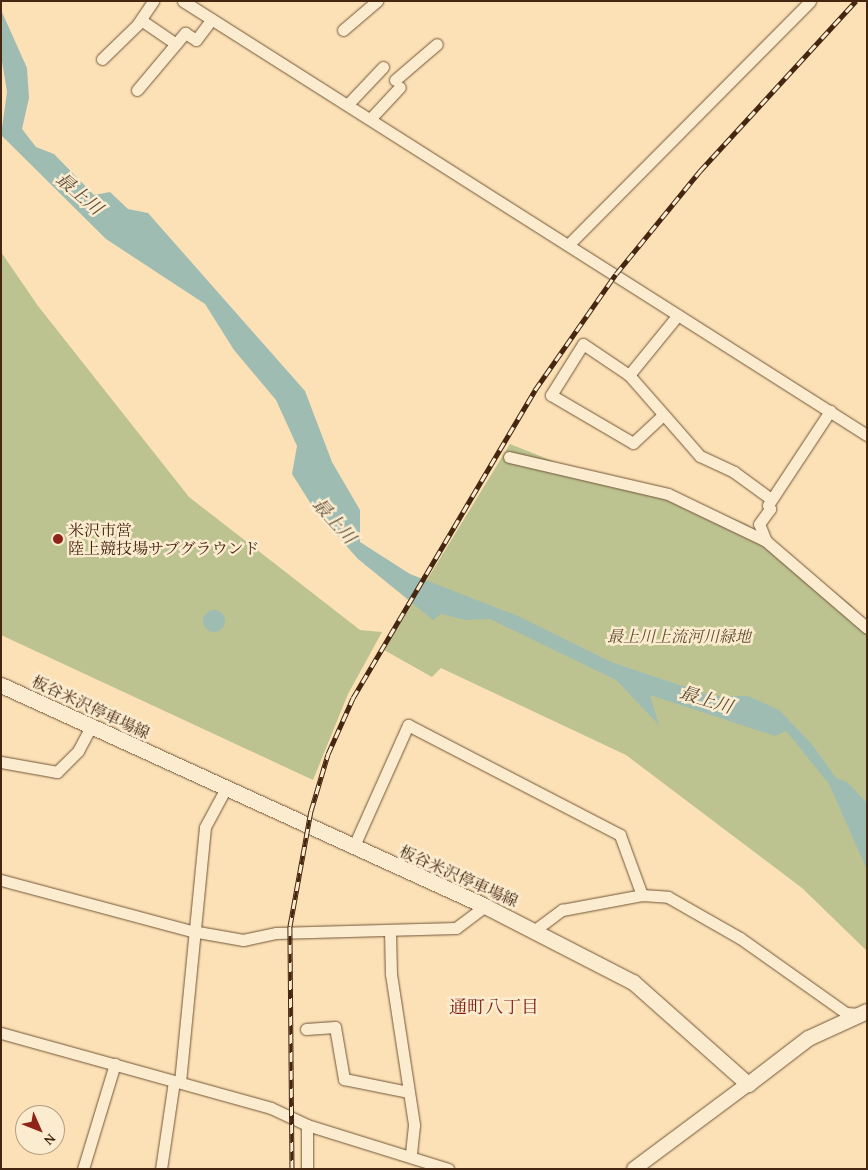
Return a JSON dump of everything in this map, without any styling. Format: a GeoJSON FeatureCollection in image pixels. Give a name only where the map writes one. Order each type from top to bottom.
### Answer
{"type":"FeatureCollection","features":[{"type":"Feature","properties":{"kind":"main road","name":"板谷米沢停車場線"},"geometry":{"type":"LineString","coordinates":[[1,685],[353,848],[485,906],[633,982],[748,1084]]}},
{"type":"Feature","properties":{"kind":"main road"},"geometry":{"type":"LineString","coordinates":[[748,1084],[808,1038],[864,1012]]}},
{"type":"Feature","properties":{"kind":"street"},"geometry":{"type":"LineString","coordinates":[[102,60],[141,20],[153,1]]}},
{"type":"Feature","properties":{"kind":"street"},"geometry":{"type":"LineString","coordinates":[[183,1],[371,118],[867,435]]}},
{"type":"Feature","properties":{"kind":"street"},"geometry":{"type":"LineString","coordinates":[[344,30],[377,1]]}},
{"type":"Feature","properties":{"kind":"street"},"geometry":{"type":"LineString","coordinates":[[569,244],[810,1]]}},
{"type":"Feature","properties":{"kind":"street"},"geometry":{"type":"LineString","coordinates":[[138,90],[185,33],[196,40],[212,19]]}},
{"type":"Feature","properties":{"kind":"street"},"geometry":{"type":"LineString","coordinates":[[141,20],[176,44]]}},
{"type":"Feature","properties":{"kind":"street"},"geometry":{"type":"LineString","coordinates":[[371,118],[398,84],[437,44]]}},
{"type":"Feature","properties":{"kind":"street"},"geometry":{"type":"LineString","coordinates":[[348,104],[383,68]]}},
{"type":"Feature","properties":{"kind":"street"},"geometry":{"type":"LineString","coordinates":[[628,375],[678,315]]}},
{"type":"Feature","properties":{"kind":"street"},"geometry":{"type":"LineString","coordinates":[[663,416],[633,443],[551,394],[583,344],[628,375],[700,456],[734,472],[771,499]]}},
{"type":"Feature","properties":{"kind":"street"},"geometry":{"type":"LineString","coordinates":[[766,541],[759,524],[770,509],[771,499],[830,411]]}},
{"type":"Feature","properties":{"kind":"street"},"geometry":{"type":"LineString","coordinates":[[509,457],[668,494],[766,541],[867,628]]}},
{"type":"Feature","properties":{"kind":"street"},"geometry":{"type":"LineString","coordinates":[[353,848],[408,725],[620,836],[642,895]]}},
{"type":"Feature","properties":{"kind":"street"},"geometry":{"type":"LineString","coordinates":[[1,762],[57,772],[78,751],[90,727]]}},
{"type":"Feature","properties":{"kind":"street"},"geometry":{"type":"LineString","coordinates":[[161,1169],[177,1081],[205,827],[226,788]]}},
{"type":"Feature","properties":{"kind":"street"},"geometry":{"type":"LineString","coordinates":[[1,880],[192,932],[244,940],[276,933],[456,928],[485,906]]}},
{"type":"Feature","properties":{"kind":"street"},"geometry":{"type":"LineString","coordinates":[[535,930],[562,910],[642,895],[668,897],[740,938],[846,1013],[864,1012]]}},
{"type":"Feature","properties":{"kind":"street"},"geometry":{"type":"LineString","coordinates":[[390,931],[391,974],[414,1126],[411,1156]]}},
{"type":"Feature","properties":{"kind":"street"},"geometry":{"type":"LineString","coordinates":[[306,1029],[335,1027],[344,1079],[408,1092]]}},
{"type":"Feature","properties":{"kind":"street"},"geometry":{"type":"LineString","coordinates":[[1,1033],[271,1108],[307,1125],[448,1169]]}},
{"type":"Feature","properties":{"kind":"street"},"geometry":{"type":"LineString","coordinates":[[83,1169],[114,1064]]}},
{"type":"Feature","properties":{"kind":"street"},"geometry":{"type":"LineString","coordinates":[[634,1169],[748,1084]]}},
{"type":"Feature","properties":{"kind":"street"},"geometry":{"type":"LineString","coordinates":[[307,1125],[307,1169]]}},
{"type":"Feature","properties":{"kind":"green space"},"geometry":{"type":"Polygon","coordinates":[[[1,252],[38,306],[189,497],[360,630],[382,632],[348,694],[313,780],[1,635],[1,252]]]}},
{"type":"Feature","properties":{"kind":"green space","name":"最上川上流河川緑地"},"geometry":{"type":"Polygon","coordinates":[[[510,444],[570,468],[669,491],[748,525],[850,604],[867,622],[867,951],[802,888],[626,755],[441,668],[432,677],[384,650],[510,444]]]}},
{"type":"Feature","properties":{"kind":"water","name":"最上川"},"geometry":{"type":"Polygon","coordinates":[[[1,10],[27,68],[29,98],[22,129],[36,147],[54,154],[94,195],[110,192],[128,209],[148,213],[305,391],[332,462],[360,510],[360,542],[410,574],[518,616],[611,662],[712,696],[748,696],[779,710],[811,743],[836,778],[847,782],[867,803],[867,870],[829,784],[786,731],[775,736],[650,695],[659,725],[616,680],[490,619],[465,620],[441,614],[433,620],[358,559],[316,512],[292,474],[297,446],[276,400],[234,350],[205,304],[106,239],[1,135],[7,92],[1,55],[1,10]]]}},
{"type":"Feature","properties":{"kind":"water"},"geometry":{"type":"Polygon","coordinates":[[[214,610],[222,613],[225,621],[222,629],[214,632],[206,629],[203,621],[206,613],[214,610]]]}},
{"type":"Feature","properties":{"kind":"railway"},"geometry":{"type":"LineString","coordinates":[[292,1169],[290,926],[311,811],[328,754],[353,698],[535,390],[616,274],[700,171],[856,1]]}},
{"type":"Feature","properties":{"kind":"place","name":"米沢市営 陸上競技場サブグラウンド"},"geometry":{"type":"Point","coordinates":[58,539]}},
{"type":"Feature","properties":{"kind":"district","name":"通町八丁目"},"geometry":{"type":"Point","coordinates":[494,1007]}}]}
